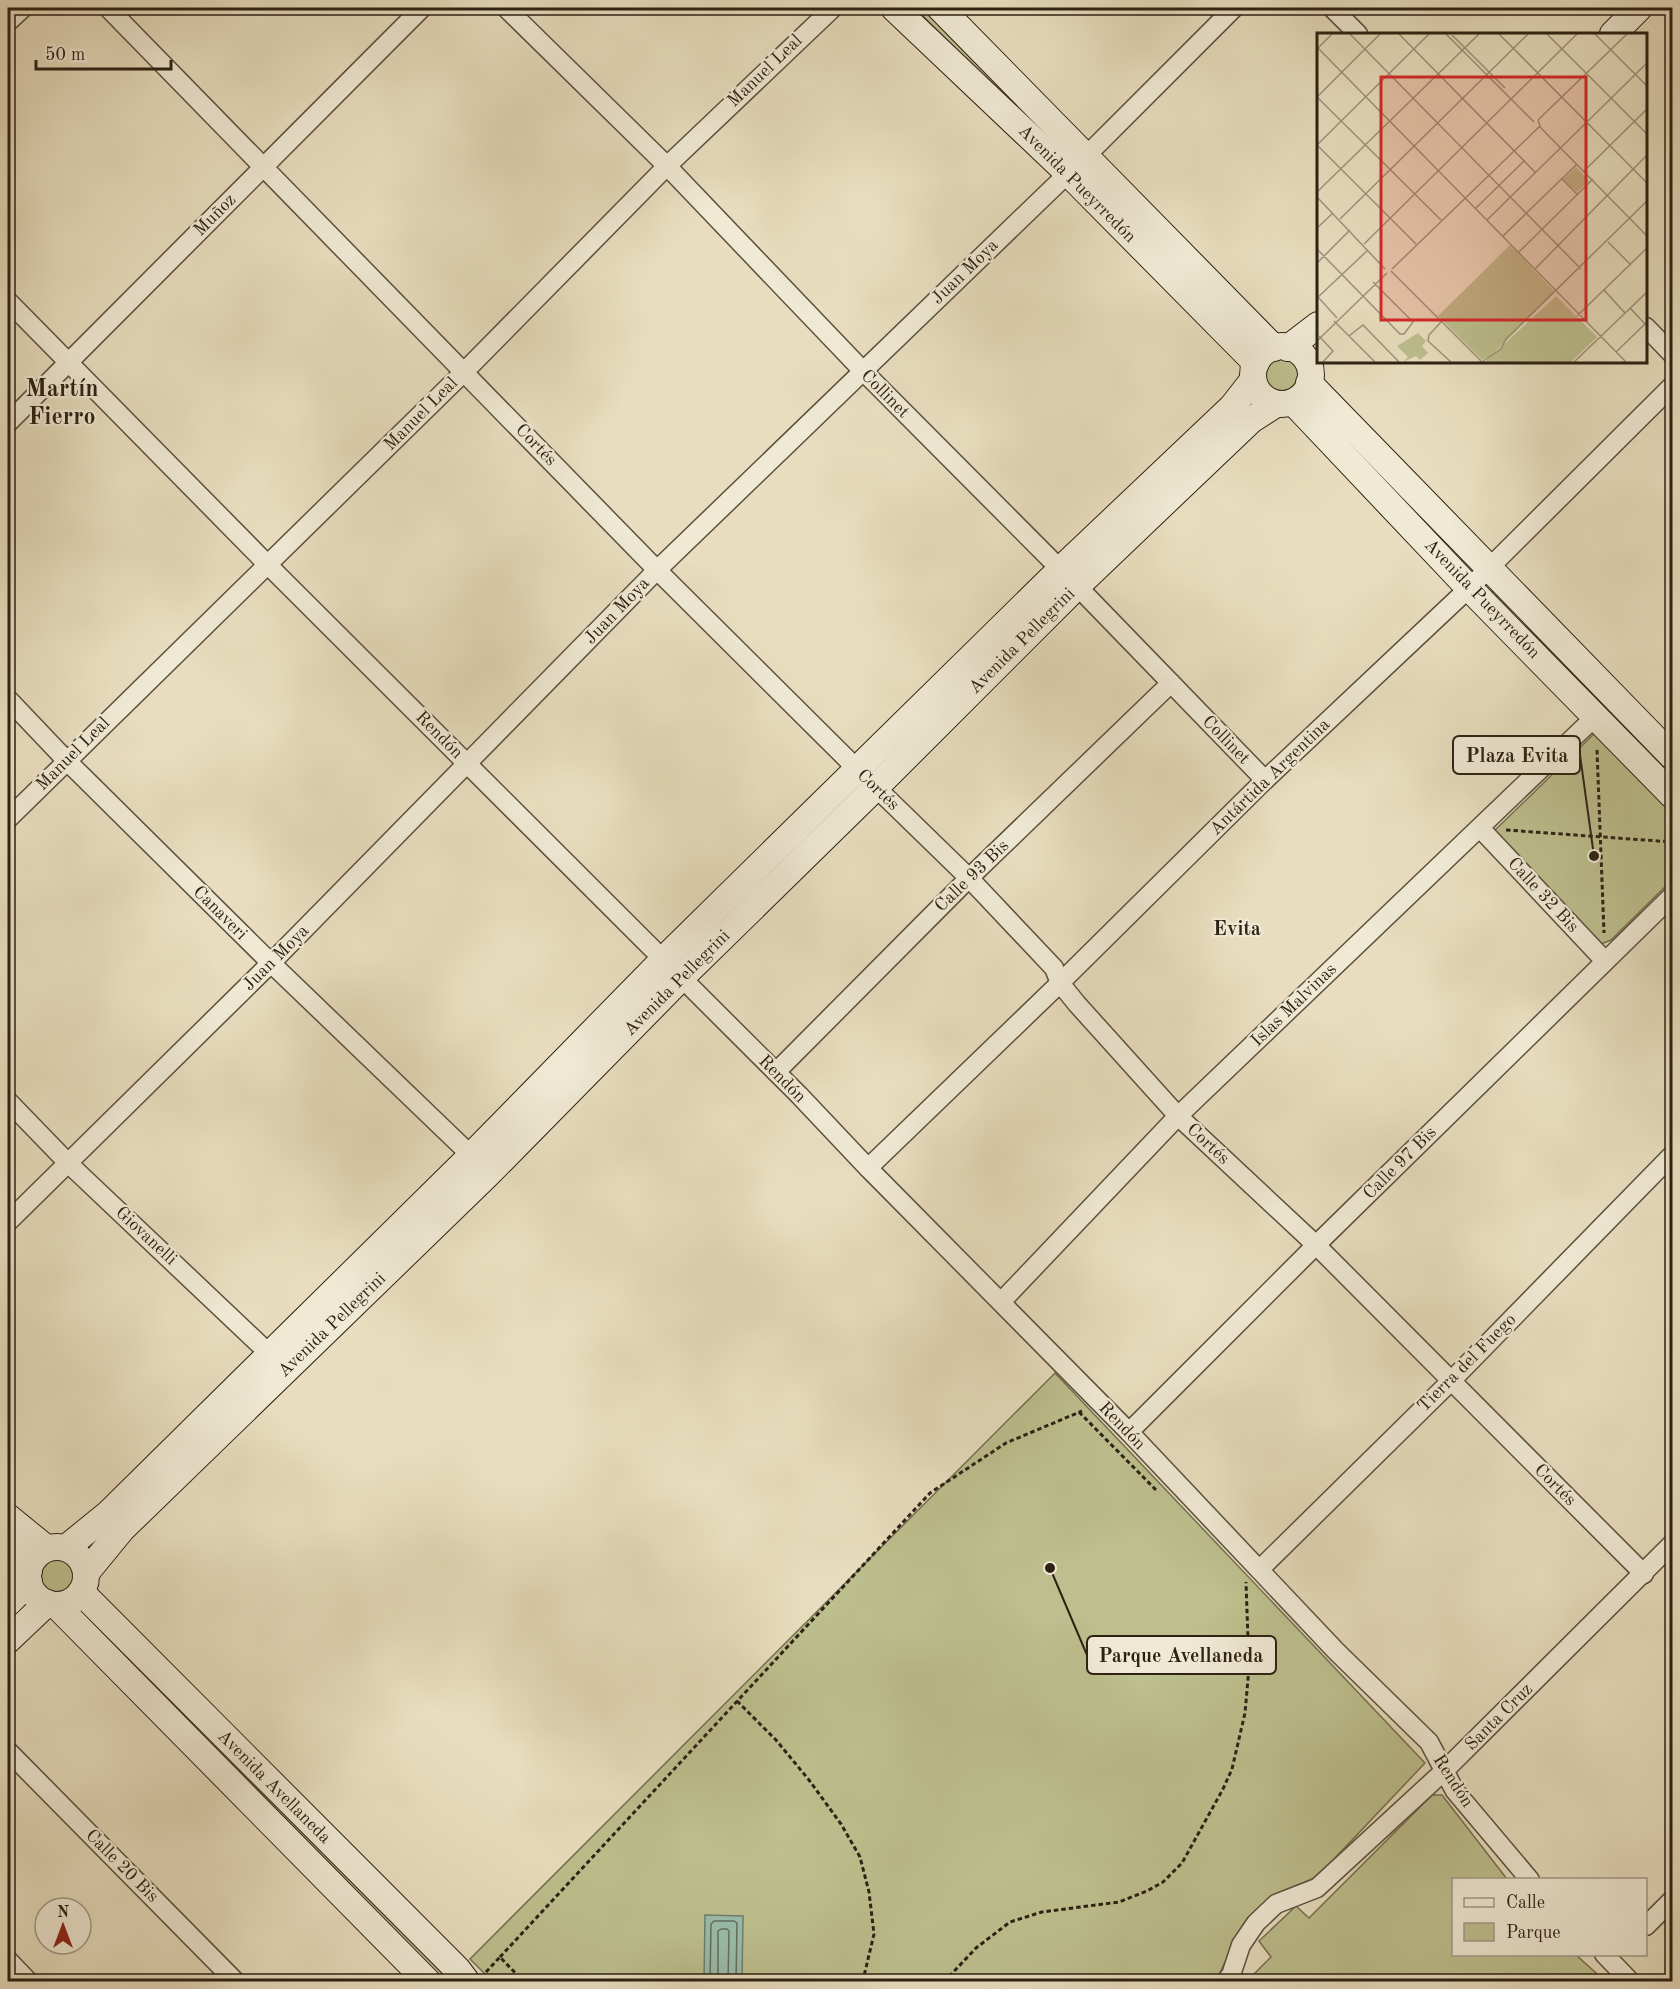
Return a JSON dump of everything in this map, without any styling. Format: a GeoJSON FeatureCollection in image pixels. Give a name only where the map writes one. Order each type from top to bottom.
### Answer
{"type":"FeatureCollection","features":[{"type":"Feature","properties":{"kind":"main road","name":"Avenida Pueyrredón"},"geometry":{"type":"LineString","coordinates":[[894,8],[1268,360]]}},
{"type":"Feature","properties":{"kind":"main road","name":"Avenida Pueyrredón"},"geometry":{"type":"LineString","coordinates":[[940,8],[1087,155],[1268,360]]}},
{"type":"Feature","properties":{"kind":"main road"},"geometry":{"type":"LineString","coordinates":[[1614,33],[1639,8]]}},
{"type":"Feature","properties":{"kind":"main road","name":"Avenida Pellegrini"},"geometry":{"type":"LineString","coordinates":[[56,1548],[109,1513],[278,1361],[480,1164],[681,978],[876,787],[1069,578],[1232,407],[1268,360],[1317,326]]}},
{"type":"Feature","properties":{"kind":"main road"},"geometry":{"type":"LineString","coordinates":[[1301,354],[1301,383],[1266,400],[1259,393],[1268,360],[1301,354]]}},
{"type":"Feature","properties":{"kind":"main road","name":"Avenida Pueyrredón"},"geometry":{"type":"LineString","coordinates":[[1301,383],[1380,455],[1672,756]]}},
{"type":"Feature","properties":{"kind":"main road","name":"Avenida Pueyrredón"},"geometry":{"type":"LineString","coordinates":[[1301,383],[1361,473],[1596,716],[1668,780]]}},
{"type":"Feature","properties":{"kind":"main road","name":"Avenida Pellegrini"},"geometry":{"type":"LineString","coordinates":[[480,1164],[663,960],[857,769],[1069,578],[1251,420],[1301,383]]}},
{"type":"Feature","properties":{"kind":"main road"},"geometry":{"type":"LineString","coordinates":[[1361,473],[1380,455]]}},
{"type":"Feature","properties":{"kind":"main road","name":"Avenida Pellegrini"},"geometry":{"type":"LineString","coordinates":[[84,1582],[122,1529],[278,1361]]}},
{"type":"Feature","properties":{"kind":"main road"},"geometry":{"type":"LineString","coordinates":[[8,1517],[56,1548],[80,1557],[84,1582],[75,1599],[66,1603],[52,1604],[8,1640]]}},
{"type":"Feature","properties":{"kind":"main road"},"geometry":{"type":"LineString","coordinates":[[8,1543],[29,1576],[32,1591],[52,1604]]}},
{"type":"Feature","properties":{"kind":"main road"},"geometry":{"type":"LineString","coordinates":[[8,1603],[29,1576],[32,1562],[38,1554],[56,1548]]}},
{"type":"Feature","properties":{"kind":"main road","name":"Avenida Avellaneda"},"geometry":{"type":"LineString","coordinates":[[84,1582],[449,1961],[476,1977]]}},
{"type":"Feature","properties":{"kind":"main road","name":"Avenida Avellaneda"},"geometry":{"type":"LineString","coordinates":[[52,1604],[428,1982]]}},
{"type":"Feature","properties":{"kind":"street"},"geometry":{"type":"LineString","coordinates":[[8,22],[23,8]]}},
{"type":"Feature","properties":{"kind":"street","name":"Cortés"},"geometry":{"type":"LineString","coordinates":[[108,8],[657,570],[969,878],[1054,968],[1060,983],[1077,1004],[1178,1116],[1316,1245],[1644,1574]]}},
{"type":"Feature","properties":{"kind":"street","name":"Muñoz"},"geometry":{"type":"LineString","coordinates":[[8,423],[422,8]]}},
{"type":"Feature","properties":{"kind":"street","name":"Collinet"},"geometry":{"type":"LineString","coordinates":[[506,8],[667,165],[863,371],[1069,578],[1265,780]]}},
{"type":"Feature","properties":{"kind":"street","name":"Manuel Leal"},"geometry":{"type":"LineString","coordinates":[[8,819],[465,371],[667,165],[833,8]]}},
{"type":"Feature","properties":{"kind":"street","name":"Juan Moya"},"geometry":{"type":"LineString","coordinates":[[8,1222],[271,963],[469,764],[657,570],[1087,155],[1234,8]]}},
{"type":"Feature","properties":{"kind":"street"},"geometry":{"type":"LineString","coordinates":[[1332,8],[1357,33]]}},
{"type":"Feature","properties":{"kind":"street","name":"Rendón"},"geometry":{"type":"LineString","coordinates":[[8,301],[268,565],[776,1072],[1129,1432],[1253,1574],[1429,1742],[1455,1791],[1528,1878]]}},
{"type":"Feature","properties":{"kind":"street"},"geometry":{"type":"LineString","coordinates":[[1647,328],[1672,354]]}},
{"type":"Feature","properties":{"kind":"street","name":"Antártida Argentina"},"geometry":{"type":"LineString","coordinates":[[868,1168],[1060,983],[1265,780],[1470,588],[1672,386]]}},
{"type":"Feature","properties":{"kind":"street","name":"Calle 93 Bis"},"geometry":{"type":"LineString","coordinates":[[776,1072],[969,878],[1171,683]]}},
{"type":"Feature","properties":{"kind":"street","name":"Canaveri"},"geometry":{"type":"LineString","coordinates":[[8,699],[66,760],[271,963],[480,1164]]}},
{"type":"Feature","properties":{"kind":"street","name":"Islas Malvinas"},"geometry":{"type":"LineString","coordinates":[[1001,1302],[1178,1116],[1596,716]]}},
{"type":"Feature","properties":{"kind":"street","name":"Calle 32 Bis"},"geometry":{"type":"LineString","coordinates":[[1480,828],[1605,961]]}},
{"type":"Feature","properties":{"kind":"street","name":"Calle 97 Bis"},"geometry":{"type":"LineString","coordinates":[[1129,1432],[1672,896]]}},
{"type":"Feature","properties":{"kind":"street","name":"Giovanelli"},"geometry":{"type":"LineString","coordinates":[[8,1101],[69,1164],[278,1361]]}},
{"type":"Feature","properties":{"kind":"street","name":"Tierra del Fuego"},"geometry":{"type":"LineString","coordinates":[[1253,1574],[1451,1381],[1672,1155]]}},
{"type":"Feature","properties":{"kind":"street","name":"Santa Cruz"},"geometry":{"type":"LineString","coordinates":[[1225,1982],[1237,1963],[1241,1945],[1256,1923],[1276,1904],[1317,1888],[1444,1771],[1672,1544]]}},
{"type":"Feature","properties":{"kind":"street","name":"Calle 20 Bis"},"geometry":{"type":"LineString","coordinates":[[8,1751],[236,1982]]}},
{"type":"Feature","properties":{"kind":"street"},"geometry":{"type":"LineString","coordinates":[[1647,1925],[1672,1900]]}},
{"type":"Feature","properties":{"kind":"street"},"geometry":{"type":"LineString","coordinates":[[1610,1956],[1631,1982]]}},
{"type":"Feature","properties":{"kind":"street"},"geometry":{"type":"LineString","coordinates":[[8,1960],[29,1982]]}},
{"type":"Feature","properties":{"kind":"path"},"geometry":{"type":"LineString","coordinates":[[1597,749],[1605,961]]}},
{"type":"Feature","properties":{"kind":"path"},"geometry":{"type":"LineString","coordinates":[[1480,828],[1672,842]]}},
{"type":"Feature","properties":{"kind":"path"},"geometry":{"type":"LineString","coordinates":[[476,1977],[500,1957],[930,1493],[1006,1443],[1087,1409]]}},
{"type":"Feature","properties":{"kind":"path"},"geometry":{"type":"LineString","coordinates":[[1079,1412],[1162,1496]]}},
{"type":"Feature","properties":{"kind":"path"},"geometry":{"type":"LineString","coordinates":[[944,1982],[976,1948],[1010,1922],[1042,1912],[1119,1902],[1163,1882],[1182,1863],[1232,1769],[1245,1713],[1253,1574]]}},
{"type":"Feature","properties":{"kind":"path"},"geometry":{"type":"LineString","coordinates":[[737,1701],[776,1740],[808,1780],[841,1824],[860,1857],[874,1934],[862,1982]]}},
{"type":"Feature","properties":{"kind":"path"},"geometry":{"type":"LineString","coordinates":[[500,1957],[524,1982]]}},
{"type":"Feature","properties":{"kind":"green space"},"geometry":{"type":"Polygon","coordinates":[[[915,8],[922,8],[1054,141],[1051,144],[915,8]]]}},
{"type":"Feature","properties":{"kind":"green space"},"geometry":{"type":"Polygon","coordinates":[[[1281,357],[1293,362],[1298,374],[1293,386],[1281,391],[1269,386],[1264,374],[1269,362],[1281,357]]]}},
{"type":"Feature","properties":{"kind":"green space"},"geometry":{"type":"Polygon","coordinates":[[[1499,586],[1654,746],[1647,753],[1491,593],[1499,586]]]}},
{"type":"Feature","properties":{"kind":"green space"},"geometry":{"type":"Polygon","coordinates":[[[1596,732],[1672,814],[1672,880],[1611,940],[1601,944],[1492,833],[1596,732]]]}},
{"type":"Feature","properties":{"kind":"green space"},"geometry":{"type":"Polygon","coordinates":[[[1055,1373],[1425,1763],[1317,1877],[1275,1894],[1241,1929],[1218,1977],[1213,1981],[493,1982],[470,1959],[1055,1373]]]}},
{"type":"Feature","properties":{"kind":"green space"},"geometry":{"type":"Polygon","coordinates":[[[55,1557],[67,1557],[76,1570],[70,1587],[62,1592],[54,1593],[46,1590],[41,1584],[40,1576],[44,1567],[55,1557]]]}},
{"type":"Feature","properties":{"kind":"green space"},"geometry":{"type":"Polygon","coordinates":[[[91,1614],[454,1981],[437,1981],[83,1623],[91,1614]]]}},
{"type":"Feature","properties":{"kind":"green space"},"geometry":{"type":"Polygon","coordinates":[[[1432,1795],[1442,1795],[1506,1878],[1452,1878],[1452,1956],[1577,1956],[1605,1981],[1246,1982],[1271,1957],[1259,1941],[1296,1906],[1309,1918],[1432,1795]]]}},
{"type":"Feature","properties":{"kind":"water"},"geometry":{"type":"Polygon","coordinates":[[[705,1915],[743,1916],[742,1981],[704,1981],[705,1915]]]}},
{"type":"Feature","properties":{"kind":"place","name":"Plaza Evita"},"geometry":{"type":"Point","coordinates":[1594,856]}},
{"type":"Feature","properties":{"kind":"place","name":"Parque Avellaneda"},"geometry":{"type":"Point","coordinates":[1050,1568]}},
{"type":"Feature","properties":{"kind":"district","name":"Martín Fierro"},"geometry":{"type":"Point","coordinates":[62,404]}},
{"type":"Feature","properties":{"kind":"district","name":"Evita"},"geometry":{"type":"Point","coordinates":[1237,930]}}]}
